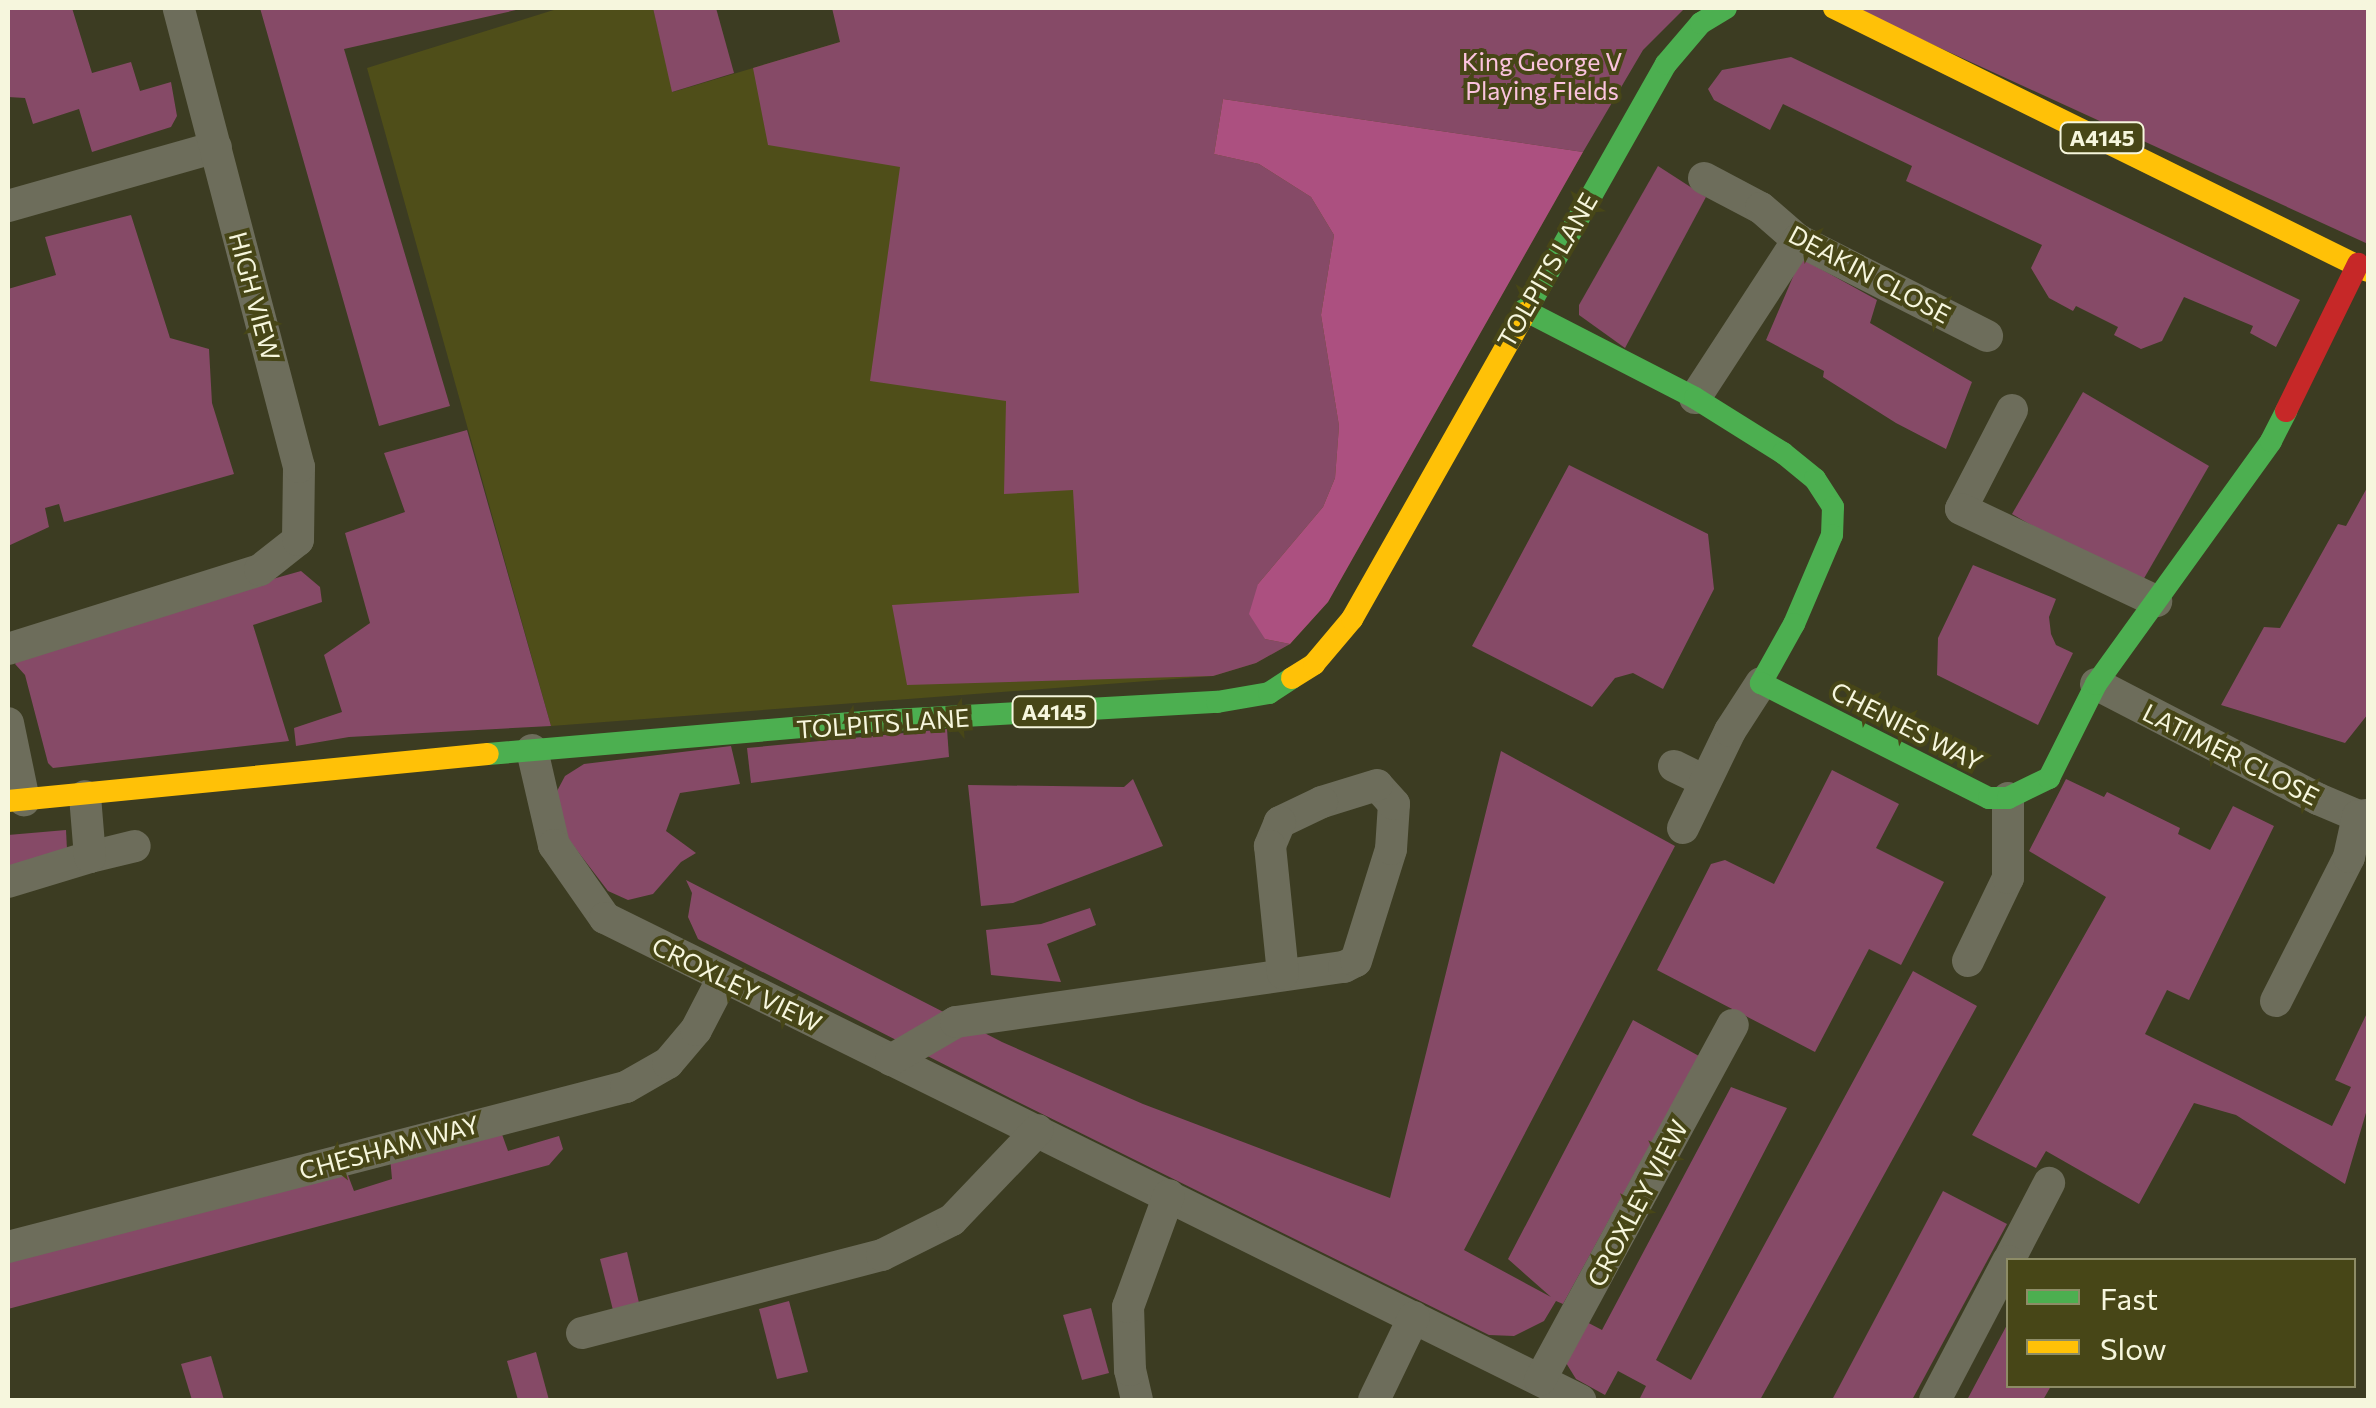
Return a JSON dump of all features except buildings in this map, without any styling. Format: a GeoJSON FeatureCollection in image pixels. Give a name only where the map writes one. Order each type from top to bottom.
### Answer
{"type":"FeatureCollection","features":[{"type":"Feature","properties":{"kind":"main road","name":"TOLPITS LANE"},"geometry":{"type":"LineString","coordinates":[[16,800],[887,720],[1216,702],[1268,692],[1314,664],[1352,620],[1666,64],[1701,23],[1726,8]]}},
{"type":"Feature","properties":{"kind":"main road","name":"A4145"},"geometry":{"type":"LineString","coordinates":[[1834,8],[2363,267]]}},
{"type":"Feature","properties":{"kind":"main road"},"geometry":{"type":"LineString","coordinates":[[2008,798],[2049,778],[2096,684],[2271,440],[2363,267]]}},
{"type":"Feature","properties":{"kind":"main road"},"geometry":{"type":"LineString","coordinates":[[1524,310],[1695,398],[1784,453],[1815,479],[1833,508],[1832,536],[1794,624],[1761,683]]}},
{"type":"Feature","properties":{"kind":"main road","name":"CHENIES WAY"},"geometry":{"type":"LineString","coordinates":[[1761,683],[1989,798],[2008,798]]}},
{"type":"Feature","properties":{"kind":"street","name":"HIGH VIEW"},"geometry":{"type":"LineString","coordinates":[[8,649],[260,570],[298,540],[299,467],[179,8]]}},
{"type":"Feature","properties":{"kind":"street"},"geometry":{"type":"LineString","coordinates":[[8,206],[216,147]]}},
{"type":"Feature","properties":{"kind":"street","name":"DEAKIN CLOSE"},"geometry":{"type":"LineString","coordinates":[[1704,178],[1761,208],[1798,240],[1988,336]]}},
{"type":"Feature","properties":{"kind":"street"},"geometry":{"type":"LineString","coordinates":[[1695,398],[1798,240]]}},
{"type":"Feature","properties":{"kind":"street"},"geometry":{"type":"LineString","coordinates":[[2012,410],[1961,508],[2156,601]]}},
{"type":"Feature","properties":{"kind":"street"},"geometry":{"type":"LineString","coordinates":[[1683,828],[1761,683]]}},
{"type":"Feature","properties":{"kind":"street","name":"LATIMER CLOSE"},"geometry":{"type":"LineString","coordinates":[[2096,684],[2364,815]]}},
{"type":"Feature","properties":{"kind":"street"},"geometry":{"type":"LineString","coordinates":[[8,723],[16,800]]}},
{"type":"Feature","properties":{"kind":"street","name":"CROXLEY VIEW"},"geometry":{"type":"LineString","coordinates":[[532,750],[554,845],[605,918],[1580,1400]]}},
{"type":"Feature","properties":{"kind":"street"},"geometry":{"type":"LineString","coordinates":[[1674,766],[1705,781]]}},
{"type":"Feature","properties":{"kind":"street"},"geometry":{"type":"LineString","coordinates":[[891,1060],[956,1022],[1344,967],[1356,962],[1391,850],[1394,804],[1377,785],[1322,802],[1280,822],[1270,846],[1283,973]]}},
{"type":"Feature","properties":{"kind":"street"},"geometry":{"type":"LineString","coordinates":[[85,796],[90,857]]}},
{"type":"Feature","properties":{"kind":"street"},"geometry":{"type":"LineString","coordinates":[[1968,961],[2008,878],[2008,798]]}},
{"type":"Feature","properties":{"kind":"street"},"geometry":{"type":"LineString","coordinates":[[2276,1001],[2350,857],[2364,815]]}},
{"type":"Feature","properties":{"kind":"street"},"geometry":{"type":"LineString","coordinates":[[8,882],[135,846]]}},
{"type":"Feature","properties":{"kind":"street","name":"CHESHAM WAY"},"geometry":{"type":"LineString","coordinates":[[8,1247],[626,1087],[668,1064],[696,1030],[723,978]]}},
{"type":"Feature","properties":{"kind":"street","name":"CROXLEY VIEW"},"geometry":{"type":"LineString","coordinates":[[1540,1380],[1732,1025]]}},
{"type":"Feature","properties":{"kind":"street"},"geometry":{"type":"LineString","coordinates":[[582,1333],[882,1255],[952,1220],[1038,1130]]}},
{"type":"Feature","properties":{"kind":"street"},"geometry":{"type":"LineString","coordinates":[[2011,1258],[2049,1184]]}},
{"type":"Feature","properties":{"kind":"street"},"geometry":{"type":"LineString","coordinates":[[1137,1400],[1130,1370],[1128,1307],[1169,1195]]}},
{"type":"Feature","properties":{"kind":"street"},"geometry":{"type":"LineString","coordinates":[[1935,1400],[2006,1267]]}},
{"type":"Feature","properties":{"kind":"street"},"geometry":{"type":"LineString","coordinates":[[1374,1400],[1414,1317]]}},
{"type":"Feature","properties":{"kind":"shaded area"},"geometry":{"type":"Polygon","coordinates":[[[560,8],[653,8],[673,92],[840,42],[1583,152],[1328,602],[1290,644],[1256,663],[1213,676],[551,726],[367,68],[560,8]]]}},
{"type":"Feature","properties":{"kind":"shaded area"},"geometry":{"type":"Polygon","coordinates":[[[1223,99],[1583,152],[1328,602],[1290,644],[1265,639],[1249,614],[1258,584],[1323,507],[1335,478],[1339,426],[1321,315],[1334,235],[1311,197],[1259,164],[1214,154],[1223,99]]]}},
{"type":"Feature","properties":{"kind":"green space"},"geometry":{"type":"Polygon","coordinates":[[[8,8],[72,8],[92,73],[131,62],[140,91],[171,82],[177,116],[171,127],[92,152],[79,109],[33,124],[25,98],[8,97],[8,8]]]}},
{"type":"Feature","properties":{"kind":"green space"},"geometry":{"type":"Polygon","coordinates":[[[260,8],[525,8],[344,49],[450,406],[379,426],[260,8]]]}},
{"type":"Feature","properties":{"kind":"green space"},"geometry":{"type":"Polygon","coordinates":[[[653,8],[716,8],[734,73],[672,92],[653,8]]]}},
{"type":"Feature","properties":{"kind":"green space","name":"King George V Playing FIelds"},"geometry":{"type":"Polygon","coordinates":[[[832,8],[1685,8],[1643,50],[1583,152],[1223,99],[1214,154],[1259,164],[1311,197],[1334,235],[1321,315],[1339,426],[1335,478],[1323,507],[1258,584],[1265,639],[1290,644],[1256,663],[1213,676],[907,685],[892,605],[1079,593],[1073,490],[1004,494],[1006,401],[870,381],[900,167],[768,145],[753,68],[840,42],[832,8]]]}},
{"type":"Feature","properties":{"kind":"green space"},"geometry":{"type":"Polygon","coordinates":[[[1853,8],[2368,8],[2368,244],[1853,8]]]}},
{"type":"Feature","properties":{"kind":"green space"},"geometry":{"type":"Polygon","coordinates":[[[1791,57],[2300,300],[2276,347],[2250,333],[2253,326],[2184,297],[2162,341],[2141,349],[2114,335],[2118,327],[2076,306],[2073,311],[2049,298],[2031,268],[2042,245],[1906,181],[1912,166],[1783,104],[1770,130],[1714,100],[1708,89],[1722,70],[1791,57]]]}},
{"type":"Feature","properties":{"kind":"green space"},"geometry":{"type":"Polygon","coordinates":[[[1658,166],[1706,197],[1625,348],[1579,315],[1579,305],[1658,166]]]}},
{"type":"Feature","properties":{"kind":"green space"},"geometry":{"type":"Polygon","coordinates":[[[131,215],[170,338],[209,349],[212,403],[234,474],[64,522],[59,504],[45,508],[49,527],[8,546],[8,289],[56,275],[45,237],[131,215]]]}},
{"type":"Feature","properties":{"kind":"green space"},"geometry":{"type":"Polygon","coordinates":[[[1801,258],[1877,300],[1870,323],[1972,382],[1946,449],[1896,423],[1823,377],[1824,371],[1766,340],[1801,258]]]}},
{"type":"Feature","properties":{"kind":"green space"},"geometry":{"type":"Polygon","coordinates":[[[2083,392],[2209,466],[2139,587],[2012,514],[2083,392]]]}},
{"type":"Feature","properties":{"kind":"green space"},"geometry":{"type":"Polygon","coordinates":[[[467,430],[551,726],[349,737],[296,746],[294,728],[342,712],[324,655],[370,623],[345,533],[405,512],[384,453],[467,430]]]}},
{"type":"Feature","properties":{"kind":"green space"},"geometry":{"type":"Polygon","coordinates":[[[1569,465],[1708,534],[1714,589],[1663,689],[1633,673],[1615,678],[1592,707],[1472,646],[1569,465]]]}},
{"type":"Feature","properties":{"kind":"green space"},"geometry":{"type":"Polygon","coordinates":[[[2368,486],[2368,714],[2345,743],[2221,705],[2264,627],[2280,628],[2338,524],[2346,526],[2368,486]]]}},
{"type":"Feature","properties":{"kind":"green space"},"geometry":{"type":"Polygon","coordinates":[[[1973,565],[2056,599],[2049,617],[2051,634],[2056,645],[2073,653],[2038,725],[1937,675],[1938,638],[1973,565]]]}},
{"type":"Feature","properties":{"kind":"green space"},"geometry":{"type":"Polygon","coordinates":[[[301,571],[320,587],[322,602],[253,625],[289,741],[53,768],[48,763],[25,675],[15,664],[25,649],[301,571]]]}},
{"type":"Feature","properties":{"kind":"green space"},"geometry":{"type":"Polygon","coordinates":[[[947,729],[949,757],[751,783],[747,748],[947,729]]]}},
{"type":"Feature","properties":{"kind":"green space"},"geometry":{"type":"Polygon","coordinates":[[[731,746],[740,784],[680,793],[666,831],[696,853],[681,862],[653,894],[628,900],[608,891],[559,827],[556,793],[565,776],[584,764],[731,746]]]}},
{"type":"Feature","properties":{"kind":"green space"},"geometry":{"type":"Polygon","coordinates":[[[1501,751],[1675,846],[1464,1250],[1551,1297],[1508,1259],[1633,1020],[1699,1056],[1563,1304],[1556,1301],[1544,1321],[1514,1336],[1489,1335],[1010,1098],[698,939],[688,917],[692,893],[686,880],[1002,1042],[1143,1104],[1390,1198],[1501,751]]]}},
{"type":"Feature","properties":{"kind":"green space"},"geometry":{"type":"Polygon","coordinates":[[[1832,770],[1899,804],[1876,848],[1944,882],[1901,965],[1869,949],[1815,1052],[1657,970],[1711,864],[1725,860],[1774,884],[1832,770]]]}},
{"type":"Feature","properties":{"kind":"green space"},"geometry":{"type":"Polygon","coordinates":[[[1133,779],[1163,846],[1013,903],[981,906],[968,785],[1124,787],[1133,779]]]}},
{"type":"Feature","properties":{"kind":"green space"},"geometry":{"type":"Polygon","coordinates":[[[2066,779],[2104,797],[2107,792],[2180,828],[2178,834],[2210,850],[2233,806],[2274,826],[2189,1000],[2167,990],[2145,1034],[2332,1126],[2351,1087],[2335,1080],[2368,1011],[2368,1106],[2345,1184],[2236,1115],[2194,1103],[2139,1204],[2046,1151],[2036,1168],[1972,1135],[2106,897],[2029,851],[2066,779]]]}},
{"type":"Feature","properties":{"kind":"green space"},"geometry":{"type":"Polygon","coordinates":[[[66,830],[67,850],[8,874],[8,835],[66,830]]]}},
{"type":"Feature","properties":{"kind":"green space"},"geometry":{"type":"Polygon","coordinates":[[[1090,908],[1096,925],[1047,944],[1061,982],[991,975],[986,930],[1041,924],[1090,908]]]}},
{"type":"Feature","properties":{"kind":"green space"},"geometry":{"type":"Polygon","coordinates":[[[1913,971],[1977,1006],[1760,1400],[1639,1400],[1646,1386],[1618,1371],[1605,1395],[1576,1379],[1563,1358],[1579,1318],[1602,1330],[1731,1087],[1787,1108],[1656,1360],[1691,1380],[1913,971]]]}},
{"type":"Feature","properties":{"kind":"green space"},"geometry":{"type":"Polygon","coordinates":[[[499,1126],[508,1151],[559,1136],[563,1149],[549,1165],[8,1309],[8,1260],[346,1170],[354,1191],[392,1179],[390,1157],[499,1126]]]}},
{"type":"Feature","properties":{"kind":"green space"},"geometry":{"type":"Polygon","coordinates":[[[1943,1191],[2007,1224],[1912,1400],[1832,1400],[1943,1191]]]}},
{"type":"Feature","properties":{"kind":"green space"},"geometry":{"type":"Polygon","coordinates":[[[627,1252],[640,1307],[614,1314],[600,1259],[627,1252]]]}},
{"type":"Feature","properties":{"kind":"green space"},"geometry":{"type":"Polygon","coordinates":[[[789,1301],[808,1372],[777,1379],[759,1309],[789,1301]]]}},
{"type":"Feature","properties":{"kind":"green space"},"geometry":{"type":"Polygon","coordinates":[[[1091,1308],[1109,1373],[1082,1380],[1063,1315],[1091,1308]]]}},
{"type":"Feature","properties":{"kind":"green space"},"geometry":{"type":"Polygon","coordinates":[[[2006,1327],[2006,1388],[2050,1388],[2043,1400],[1967,1400],[2006,1327]]]}},
{"type":"Feature","properties":{"kind":"green space"},"geometry":{"type":"Polygon","coordinates":[[[536,1352],[549,1400],[518,1400],[507,1361],[536,1352]]]}},
{"type":"Feature","properties":{"kind":"green space"},"geometry":{"type":"Polygon","coordinates":[[[211,1356],[224,1400],[192,1400],[181,1364],[211,1356]]]}},
{"type":"Feature","properties":{"kind":"traffic: fast"},"geometry":{"type":"LineString","coordinates":[[1525,313],[1666,64],[1701,23],[1726,8]]}},
{"type":"Feature","properties":{"kind":"traffic: fast"},"geometry":{"type":"LineString","coordinates":[[1524,310],[1695,398],[1783,453],[1815,479],[1833,507],[1832,535],[1794,624],[1761,683],[1989,798],[2008,798],[2049,778],[2096,684],[2271,441],[2286,411]]}},
{"type":"Feature","properties":{"kind":"traffic: fast"},"geometry":{"type":"LineString","coordinates":[[488,754],[875,721],[1217,702],[1269,693],[1292,678]]}},
{"type":"Feature","properties":{"kind":"traffic: slow"},"geometry":{"type":"LineString","coordinates":[[1834,8],[2368,271]]}},
{"type":"Feature","properties":{"kind":"traffic: slow"},"geometry":{"type":"LineString","coordinates":[[1292,678],[1314,664],[1352,619],[1525,313]]}},
{"type":"Feature","properties":{"kind":"traffic: slow"},"geometry":{"type":"LineString","coordinates":[[8,801],[488,754]]}},
{"type":"Feature","properties":{"kind":"traffic: jam"},"geometry":{"type":"LineString","coordinates":[[2286,411],[2358,264]]}}]}
